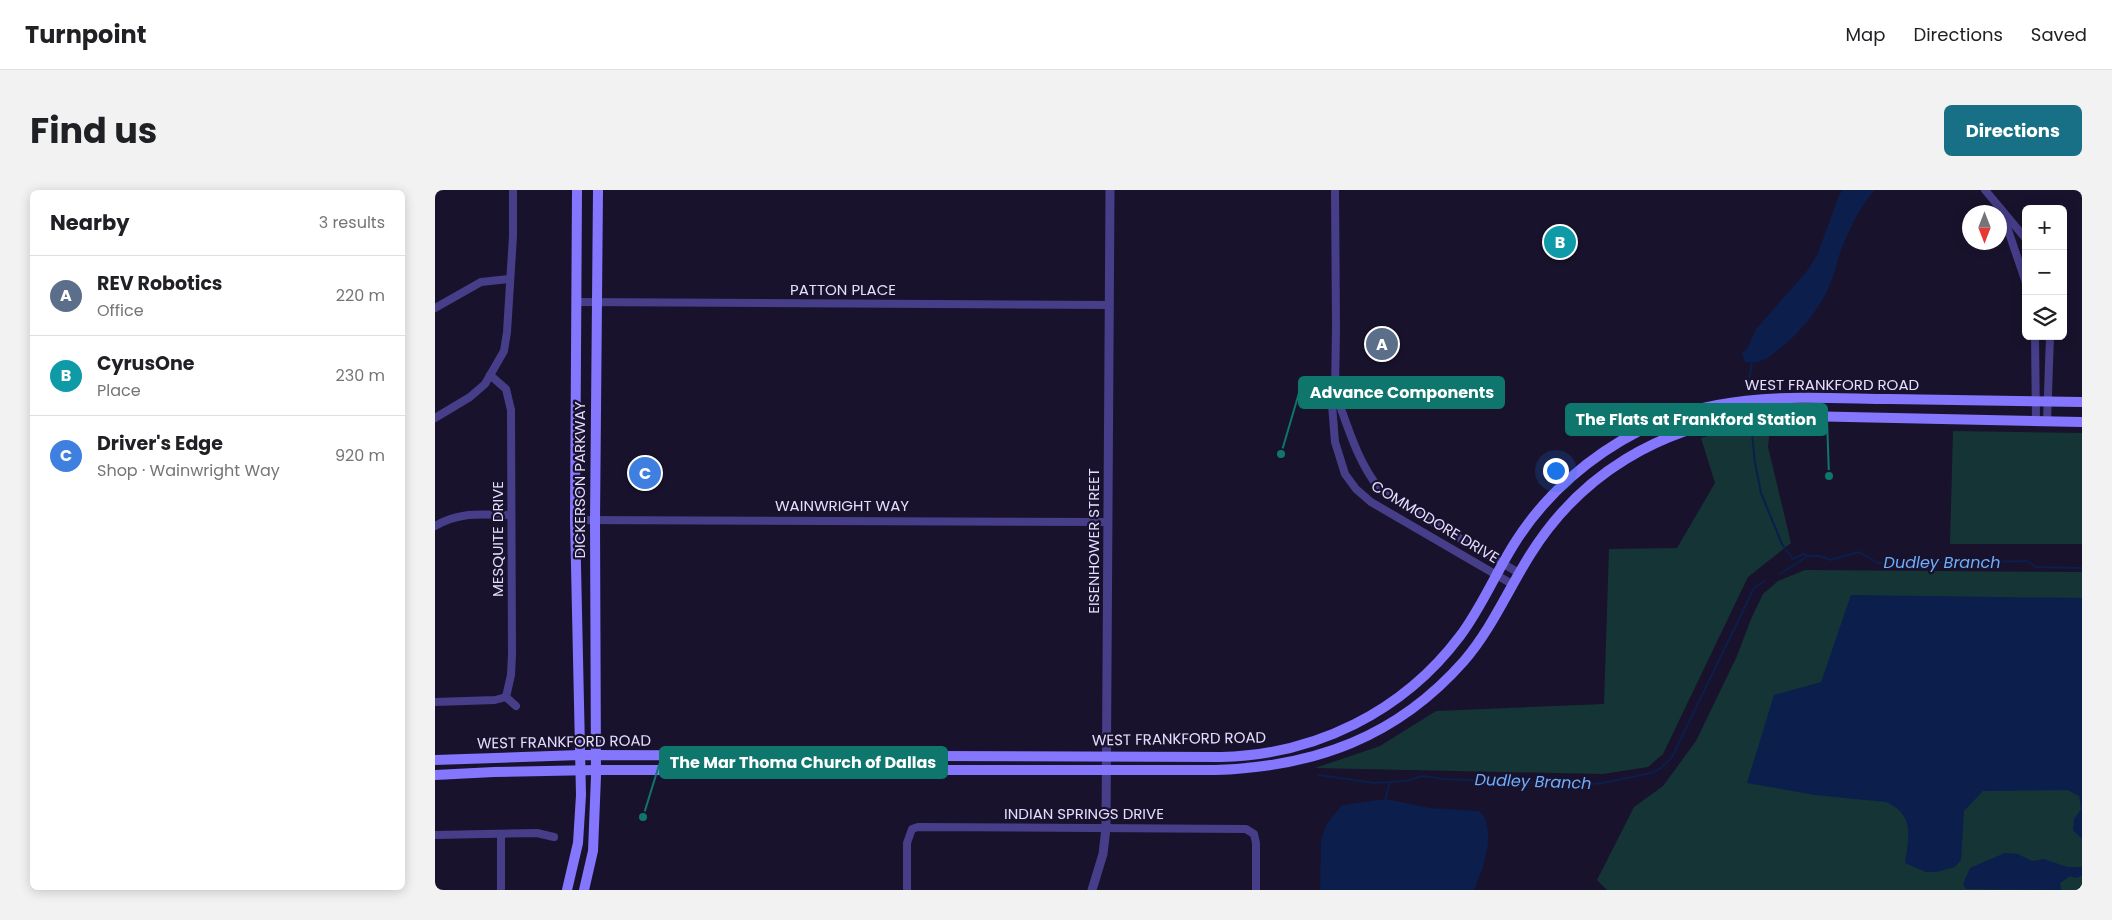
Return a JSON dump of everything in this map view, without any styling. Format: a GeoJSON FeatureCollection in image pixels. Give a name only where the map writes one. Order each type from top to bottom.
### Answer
{"type":"FeatureCollection","features":[{"type":"Feature","properties":{"kind":"main road","name":"DICKERSON PARKWAY"},"geometry":{"type":"LineString","coordinates":[[567,890],[578,843],[581,812],[575,520],[577,190]]}},
{"type":"Feature","properties":{"kind":"main road","name":"DICKERSON PARKWAY"},"geometry":{"type":"LineString","coordinates":[[584,890],[593,851],[596,770],[595,520],[598,190]]}},
{"type":"Feature","properties":{"kind":"main road","name":"WEST FRANKFORD ROAD"},"geometry":{"type":"LineString","coordinates":[[435,760],[580,755],[1246,756],[1272,753],[1314,742],[1360,723],[1381,710],[1426,675],[1460,636],[1517,540],[1533,518],[1568,480],[1598,455],[1640,430],[1682,412],[1722,403],[1765,398],[2082,402]]}},
{"type":"Feature","properties":{"kind":"main road","name":"WEST FRANKFORD ROAD"},"geometry":{"type":"LineString","coordinates":[[435,775],[596,770],[1107,771],[1244,769],[1286,764],[1341,747],[1374,734],[1395,722],[1430,695],[1465,660],[1489,626],[1512,584],[1544,533],[1576,497],[1605,473],[1642,449],[1686,430],[1710,423],[1753,416],[2082,422]]}},
{"type":"Feature","properties":{"kind":"street"},"geometry":{"type":"LineString","coordinates":[[435,418],[471,397],[485,384],[504,351],[513,236],[513,190]]}},
{"type":"Feature","properties":{"kind":"street","name":"EISENHOWER STREET"},"geometry":{"type":"LineString","coordinates":[[1092,890],[1103,854],[1106,828],[1110,190]]}},
{"type":"Feature","properties":{"kind":"street","name":"COMMODORE DRIVE"},"geometry":{"type":"LineString","coordinates":[[1335,190],[1335,392],[1332,405],[1335,442],[1345,474],[1356,489],[1371,502],[1512,584]]}},
{"type":"Feature","properties":{"kind":"street"},"geometry":{"type":"LineString","coordinates":[[1985,190],[1998,205]]}},
{"type":"Feature","properties":{"kind":"street"},"geometry":{"type":"LineString","coordinates":[[2007,216],[2022,234]]}},
{"type":"Feature","properties":{"kind":"street"},"geometry":{"type":"LineString","coordinates":[[2007,227],[2022,271]]}},
{"type":"Feature","properties":{"kind":"street"},"geometry":{"type":"LineString","coordinates":[[435,308],[481,282],[509,279]]}},
{"type":"Feature","properties":{"kind":"street","name":"PATTON PLACE"},"geometry":{"type":"LineString","coordinates":[[576,302],[1109,305]]}},
{"type":"Feature","properties":{"kind":"street"},"geometry":{"type":"LineString","coordinates":[[2035,340],[2035,401],[2041,422]]}},
{"type":"Feature","properties":{"kind":"street"},"geometry":{"type":"LineString","coordinates":[[2041,422],[2048,402],[2050,340]]}},
{"type":"Feature","properties":{"kind":"street","name":"MESQUITE DRIVE"},"geometry":{"type":"LineString","coordinates":[[490,375],[507,389],[512,439],[512,654],[507,697]]}},
{"type":"Feature","properties":{"kind":"street","name":"COMMODORE DRIVE"},"geometry":{"type":"LineString","coordinates":[[1335,392],[1351,436],[1369,474],[1380,490],[1519,573]]}},
{"type":"Feature","properties":{"kind":"street"},"geometry":{"type":"LineString","coordinates":[[1335,442],[1351,436]]}},
{"type":"Feature","properties":{"kind":"street"},"geometry":{"type":"LineString","coordinates":[[1371,502],[1380,490]]}},
{"type":"Feature","properties":{"kind":"street"},"geometry":{"type":"LineString","coordinates":[[435,526],[454,516],[468,514],[511,515]]}},
{"type":"Feature","properties":{"kind":"street","name":"WAINWRIGHT WAY"},"geometry":{"type":"LineString","coordinates":[[575,520],[1108,522]]}},
{"type":"Feature","properties":{"kind":"street"},"geometry":{"type":"LineString","coordinates":[[435,702],[495,700],[507,697],[516,706]]}},
{"type":"Feature","properties":{"kind":"street","name":"INDIAN SPRINGS DRIVE"},"geometry":{"type":"LineString","coordinates":[[907,890],[907,843],[912,829],[918,827],[1246,829],[1254,834],[1256,843],[1256,890]]}},
{"type":"Feature","properties":{"kind":"street"},"geometry":{"type":"LineString","coordinates":[[435,835],[537,833],[554,837]]}},
{"type":"Feature","properties":{"kind":"street"},"geometry":{"type":"LineString","coordinates":[[501,834],[501,890]]}},
{"type":"Feature","properties":{"kind":"green space"},"geometry":{"type":"Polygon","coordinates":[[[1740,427],[1770,428],[1768,447],[1791,543],[1748,577],[1663,754],[1648,767],[1603,774],[1315,768],[1380,746],[1436,711],[1604,704],[1609,549],[1677,548],[1715,483],[1701,438],[1740,427]]]}},
{"type":"Feature","properties":{"kind":"green space"},"geometry":{"type":"Polygon","coordinates":[[[1953,431],[2082,433],[2082,544],[1950,544],[1953,431]]]}},
{"type":"Feature","properties":{"kind":"green space"},"geometry":{"type":"Polygon","coordinates":[[[1805,570],[2082,572],[2082,890],[1607,890],[1597,880],[1634,807],[1663,786],[1696,741],[1737,656],[1763,594],[1778,581],[1805,570]]]}},
{"type":"Feature","properties":{"kind":"water"},"geometry":{"type":"Polygon","coordinates":[[[1843,190],[1875,190],[1864,203],[1851,226],[1831,282],[1820,305],[1787,343],[1764,360],[1750,363],[1745,362],[1742,353],[1747,349],[1756,329],[1807,271],[1818,253],[1839,195],[1843,190]]]}},
{"type":"Feature","properties":{"kind":"water"},"geometry":{"type":"Polygon","coordinates":[[[1851,595],[2082,598],[2082,839],[2073,830],[2074,819],[2081,809],[2079,796],[2067,790],[1983,791],[1964,811],[1961,860],[1955,867],[1936,872],[1926,872],[1905,863],[1908,844],[1906,820],[1902,813],[1886,802],[1815,795],[1747,783],[1774,695],[1821,682],[1851,595]]]}},
{"type":"Feature","properties":{"kind":"water"},"geometry":{"type":"Polygon","coordinates":[[[1386,799],[1430,808],[1479,811],[1485,818],[1488,838],[1485,861],[1474,890],[1320,890],[1321,840],[1326,825],[1342,805],[1386,799]]]}},
{"type":"Feature","properties":{"kind":"water"},"geometry":{"type":"Polygon","coordinates":[[[2005,853],[2018,854],[2032,861],[2044,859],[2067,867],[2082,867],[2082,876],[2075,878],[2070,876],[2060,883],[2061,890],[1966,889],[1963,884],[1970,868],[2005,853]]]}},
{"type":"Feature","properties":{"kind":"waterway"},"geometry":{"type":"LineString","coordinates":[[1748,390],[1752,361]]}},
{"type":"Feature","properties":{"kind":"waterway"},"geometry":{"type":"LineString","coordinates":[[1751,424],[1755,463],[1761,493],[1782,544],[1793,559],[1803,554],[1808,556]]}},
{"type":"Feature","properties":{"kind":"waterway","name":"Dudley Branch"},"geometry":{"type":"LineString","coordinates":[[1780,574],[1808,556],[1820,556],[1830,560],[1859,552],[1878,563],[2027,561],[2036,567],[2082,568]]}},
{"type":"Feature","properties":{"kind":"waterway","name":"Dudley Branch"},"geometry":{"type":"LineString","coordinates":[[1385,800],[1390,782],[1406,781],[1422,776],[1444,779],[1578,785],[1603,783],[1651,773],[1661,768],[1672,757],[1754,588],[1765,581]]}},
{"type":"Feature","properties":{"kind":"waterway"},"geometry":{"type":"LineString","coordinates":[[1319,775],[1374,783],[1390,782]]}},
{"type":"Feature","properties":{"kind":"place","name":"CyrusOne"},"geometry":{"type":"Point","coordinates":[1560,242]}},
{"type":"Feature","properties":{"kind":"place","name":"REV Robotics"},"geometry":{"type":"Point","coordinates":[1382,344]}},
{"type":"Feature","properties":{"kind":"place","name":"Advance Components"},"geometry":{"type":"Point","coordinates":[1281,454]}},
{"type":"Feature","properties":{"kind":"place","name":"Driver's Edge"},"geometry":{"type":"Point","coordinates":[645,473]}},
{"type":"Feature","properties":{"kind":"place","name":"The Flats at Frankford Station"},"geometry":{"type":"Point","coordinates":[1829,476]}},
{"type":"Feature","properties":{"kind":"place","name":"The Mar Thoma Church of Dallas"},"geometry":{"type":"Point","coordinates":[643,817]}}]}
